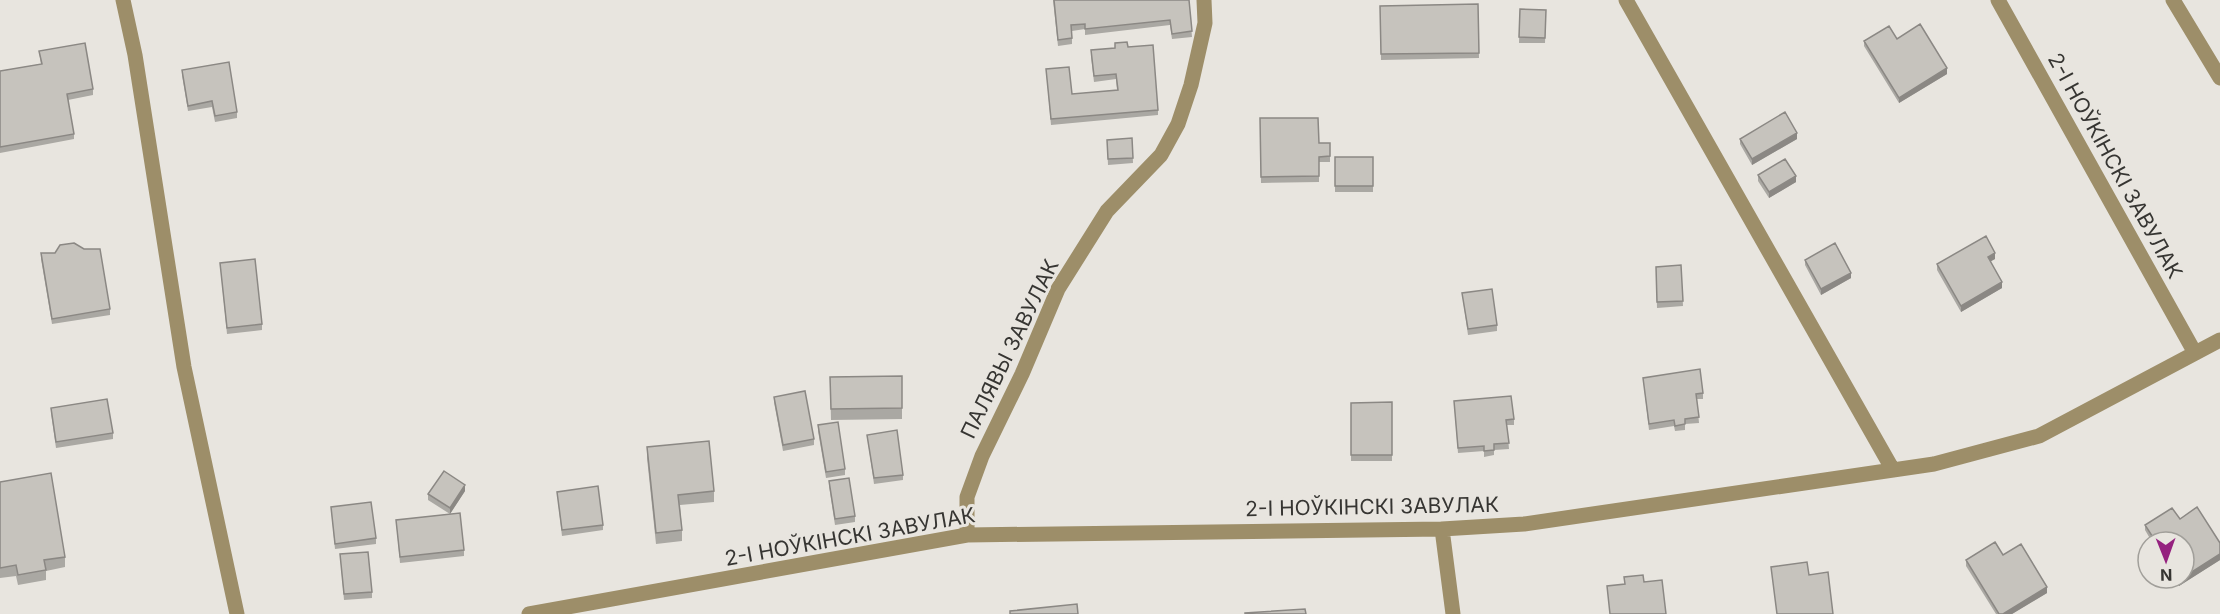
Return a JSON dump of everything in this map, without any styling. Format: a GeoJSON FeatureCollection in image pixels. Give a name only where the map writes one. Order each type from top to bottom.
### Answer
{"type":"FeatureCollection","features":[{"type":"Feature","properties":{"kind":"street"},"geometry":{"type":"LineString","coordinates":[[123,0],[135,55],[184,367],[237,614]]}},
{"type":"Feature","properties":{"kind":"street","name":"ПАЛЯВЫ ЗАВУЛАК"},"geometry":{"type":"LineString","coordinates":[[967,536],[967,497],[982,456],[1022,374],[1058,289],[1107,211],[1161,155],[1178,124],[1191,85],[1205,23],[1203,0]]}},
{"type":"Feature","properties":{"kind":"street"},"geometry":{"type":"LineString","coordinates":[[1626,0],[1893,470]]}},
{"type":"Feature","properties":{"kind":"street","name":"2-І НОЎКІНСКІ ЗАВУЛАК"},"geometry":{"type":"LineString","coordinates":[[1998,0],[2195,353]]}},
{"type":"Feature","properties":{"kind":"street"},"geometry":{"type":"LineString","coordinates":[[2173,0],[2220,78]]}},
{"type":"Feature","properties":{"kind":"street","name":"2-І НОЎКІНСКІ ЗАВУЛАК"},"geometry":{"type":"LineString","coordinates":[[529,614],[967,536],[1442,529],[1524,524],[1934,464],[2039,436],[2220,340]]}},
{"type":"Feature","properties":{"kind":"street"},"geometry":{"type":"LineString","coordinates":[[1442,529],[1453,614]]}},
{"type":"Feature","properties":{"kind":"building"},"geometry":{"type":"Polygon","coordinates":[[[1054,0],[1189,0],[1192,31],[1172,34],[1170,20],[1085,29],[1085,24],[1071,25],[1072,38],[1058,40],[1054,0]]]}},
{"type":"Feature","properties":{"kind":"building"},"geometry":{"type":"Polygon","coordinates":[[[1478,4],[1479,53],[1381,54],[1380,6],[1478,4]]]}},
{"type":"Feature","properties":{"kind":"building"},"geometry":{"type":"Polygon","coordinates":[[[1520,9],[1546,10],[1545,38],[1519,37],[1520,9]]]}},
{"type":"Feature","properties":{"kind":"building"},"geometry":{"type":"Polygon","coordinates":[[[1920,24],[1947,68],[1899,98],[1864,41],[1889,26],[1897,39],[1920,24]]]}},
{"type":"Feature","properties":{"kind":"building"},"geometry":{"type":"Polygon","coordinates":[[[1127,42],[1128,47],[1153,45],[1158,110],[1051,119],[1046,69],[1069,67],[1072,94],[1118,90],[1116,74],[1094,76],[1091,50],[1115,48],[1115,43],[1127,42]]]}},
{"type":"Feature","properties":{"kind":"building"},"geometry":{"type":"Polygon","coordinates":[[[85,43],[93,89],[67,94],[74,134],[0,147],[0,71],[42,64],[39,51],[85,43]]]}},
{"type":"Feature","properties":{"kind":"building"},"geometry":{"type":"Polygon","coordinates":[[[229,62],[237,112],[215,116],[212,101],[188,106],[182,70],[229,62]]]}},
{"type":"Feature","properties":{"kind":"building"},"geometry":{"type":"Polygon","coordinates":[[[1785,112],[1797,133],[1752,159],[1740,139],[1785,112]]]}},
{"type":"Feature","properties":{"kind":"building"},"geometry":{"type":"Polygon","coordinates":[[[1260,118],[1318,118],[1319,143],[1330,143],[1330,156],[1319,157],[1319,176],[1261,177],[1260,118]]]}},
{"type":"Feature","properties":{"kind":"building"},"geometry":{"type":"Polygon","coordinates":[[[1132,138],[1133,158],[1108,159],[1107,140],[1132,138]]]}},
{"type":"Feature","properties":{"kind":"building"},"geometry":{"type":"Polygon","coordinates":[[[1335,157],[1373,157],[1373,186],[1335,186],[1335,157]]]}},
{"type":"Feature","properties":{"kind":"building"},"geometry":{"type":"Polygon","coordinates":[[[1785,159],[1796,176],[1769,192],[1758,175],[1785,159]]]}},
{"type":"Feature","properties":{"kind":"building"},"geometry":{"type":"Polygon","coordinates":[[[1986,236],[1995,253],[1988,257],[2002,282],[1961,306],[1937,264],[1986,236]]]}},
{"type":"Feature","properties":{"kind":"building"},"geometry":{"type":"Polygon","coordinates":[[[74,243],[84,249],[100,249],[110,309],[52,319],[41,253],[55,253],[60,245],[74,243]]]}},
{"type":"Feature","properties":{"kind":"building"},"geometry":{"type":"Polygon","coordinates":[[[1835,243],[1851,273],[1821,289],[1805,260],[1835,243]]]}},
{"type":"Feature","properties":{"kind":"building"},"geometry":{"type":"Polygon","coordinates":[[[255,259],[262,324],[227,328],[220,263],[255,259]]]}},
{"type":"Feature","properties":{"kind":"building"},"geometry":{"type":"Polygon","coordinates":[[[1681,265],[1683,301],[1657,302],[1656,267],[1681,265]]]}},
{"type":"Feature","properties":{"kind":"building"},"geometry":{"type":"Polygon","coordinates":[[[1492,289],[1497,325],[1468,329],[1462,293],[1492,289]]]}},
{"type":"Feature","properties":{"kind":"building"},"geometry":{"type":"Polygon","coordinates":[[[1700,369],[1703,393],[1696,394],[1699,417],[1685,419],[1685,424],[1675,426],[1674,420],[1649,424],[1643,378],[1700,369]]]}},
{"type":"Feature","properties":{"kind":"building"},"geometry":{"type":"Polygon","coordinates":[[[902,376],[902,408],[831,409],[830,377],[902,376]]]}},
{"type":"Feature","properties":{"kind":"building"},"geometry":{"type":"Polygon","coordinates":[[[805,391],[814,439],[783,445],[774,397],[805,391]]]}},
{"type":"Feature","properties":{"kind":"building"},"geometry":{"type":"Polygon","coordinates":[[[1511,396],[1514,419],[1506,420],[1509,443],[1494,444],[1494,450],[1484,451],[1484,446],[1458,448],[1454,401],[1511,396]]]}},
{"type":"Feature","properties":{"kind":"building"},"geometry":{"type":"Polygon","coordinates":[[[107,399],[113,433],[56,442],[51,408],[107,399]]]}},
{"type":"Feature","properties":{"kind":"building"},"geometry":{"type":"Polygon","coordinates":[[[1392,402],[1392,455],[1351,455],[1351,403],[1392,402]]]}},
{"type":"Feature","properties":{"kind":"building"},"geometry":{"type":"Polygon","coordinates":[[[838,422],[845,469],[826,472],[818,425],[838,422]]]}},
{"type":"Feature","properties":{"kind":"building"},"geometry":{"type":"Polygon","coordinates":[[[897,430],[903,475],[874,478],[867,435],[897,430]]]}},
{"type":"Feature","properties":{"kind":"building"},"geometry":{"type":"Polygon","coordinates":[[[709,441],[714,491],[678,495],[682,530],[656,533],[647,447],[709,441]]]}},
{"type":"Feature","properties":{"kind":"building"},"geometry":{"type":"Polygon","coordinates":[[[444,471],[465,485],[450,508],[428,494],[444,471]]]}},
{"type":"Feature","properties":{"kind":"building"},"geometry":{"type":"Polygon","coordinates":[[[51,473],[65,557],[44,560],[46,570],[18,575],[16,565],[0,568],[0,482],[51,473]]]}},
{"type":"Feature","properties":{"kind":"building"},"geometry":{"type":"Polygon","coordinates":[[[849,478],[855,516],[835,519],[829,481],[849,478]]]}},
{"type":"Feature","properties":{"kind":"building"},"geometry":{"type":"Polygon","coordinates":[[[598,486],[603,525],[562,530],[557,492],[598,486]]]}},
{"type":"Feature","properties":{"kind":"building"},"geometry":{"type":"Polygon","coordinates":[[[371,502],[376,538],[335,544],[331,507],[371,502]]]}},
{"type":"Feature","properties":{"kind":"building"},"geometry":{"type":"Polygon","coordinates":[[[2197,507],[2220,543],[2220,554],[2196,569],[2196,530],[2148,530],[2145,525],[2172,508],[2180,519],[2197,507]]]}},
{"type":"Feature","properties":{"kind":"building"},"geometry":{"type":"Polygon","coordinates":[[[460,513],[464,550],[400,557],[396,520],[460,513]]]}},
{"type":"Feature","properties":{"kind":"building"},"geometry":{"type":"Polygon","coordinates":[[[1995,542],[2003,555],[2021,544],[2047,587],[2003,614],[1999,614],[1966,560],[1995,542]]]}},
{"type":"Feature","properties":{"kind":"building"},"geometry":{"type":"Polygon","coordinates":[[[368,552],[372,592],[344,594],[340,554],[368,552]]]}},
{"type":"Feature","properties":{"kind":"building"},"geometry":{"type":"Polygon","coordinates":[[[1807,562],[1809,575],[1828,572],[1833,614],[1777,614],[1771,567],[1807,562]]]}},
{"type":"Feature","properties":{"kind":"building"},"geometry":{"type":"Polygon","coordinates":[[[1643,575],[1644,582],[1662,580],[1666,614],[1610,614],[1607,586],[1625,584],[1624,577],[1643,575]]]}},
{"type":"Feature","properties":{"kind":"building"},"geometry":{"type":"Polygon","coordinates":[[[1077,604],[1078,614],[1010,614],[1010,611],[1077,604]]]}},
{"type":"Feature","properties":{"kind":"building"},"geometry":{"type":"Polygon","coordinates":[[[1305,609],[1306,614],[1245,614],[1245,613],[1305,609]]]}}]}
